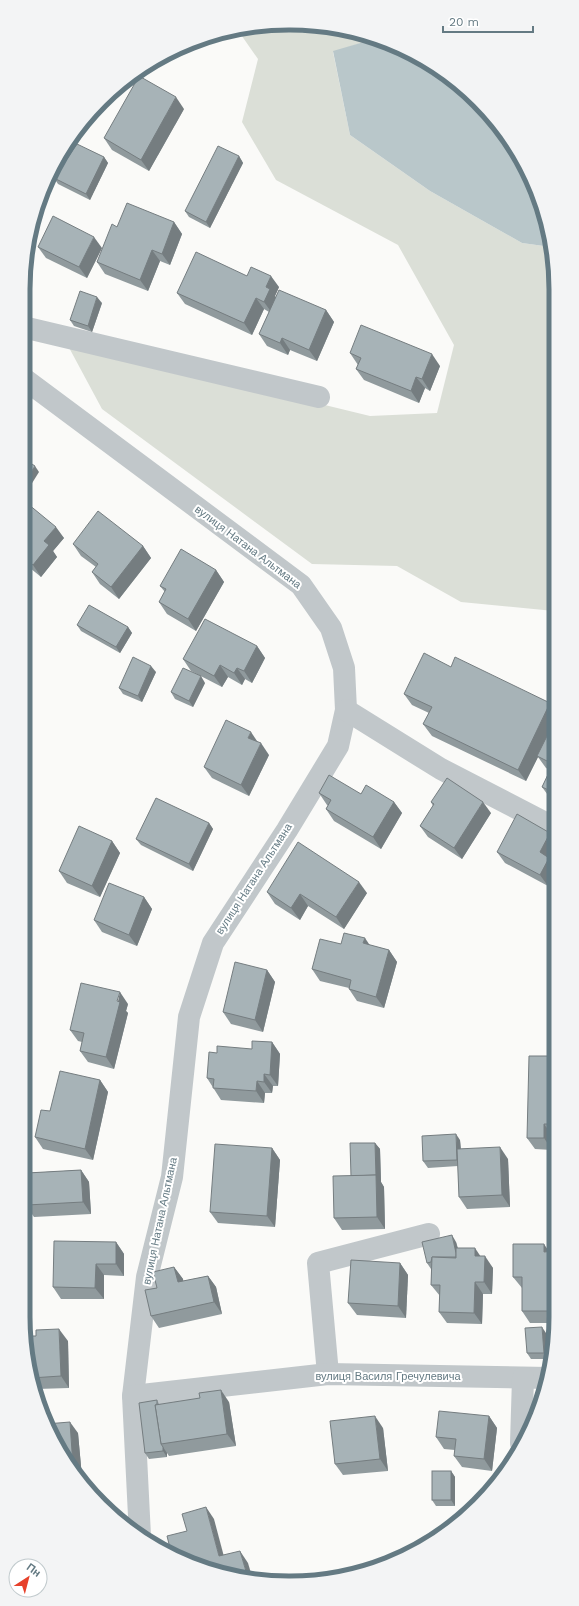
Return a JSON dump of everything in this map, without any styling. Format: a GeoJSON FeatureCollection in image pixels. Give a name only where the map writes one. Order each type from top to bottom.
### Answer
{"type":"FeatureCollection","features":[{"type":"Feature","properties":{"kind":"street"},"geometry":{"type":"LineString","coordinates":[[30,329],[319,397]]}},
{"type":"Feature","properties":{"kind":"street","name":"вулиця Натана Альтмана"},"geometry":{"type":"LineString","coordinates":[[30,383],[301,585],[331,628],[344,668],[346,710],[338,746],[287,830],[212,943],[189,1017],[172,1177],[147,1277],[133,1396],[140,1528]]}},
{"type":"Feature","properties":{"kind":"street"},"geometry":{"type":"LineString","coordinates":[[346,710],[441,769],[549,825]]}},
{"type":"Feature","properties":{"kind":"street"},"geometry":{"type":"LineString","coordinates":[[328,1374],[318,1263],[429,1234]]}},
{"type":"Feature","properties":{"kind":"street","name":"вулиця Василя Гречулевича"},"geometry":{"type":"LineString","coordinates":[[133,1396],[328,1374],[541,1378]]}},
{"type":"Feature","properties":{"kind":"street"},"geometry":{"type":"LineString","coordinates":[[521,1432],[523,1378]]}},
{"type":"Feature","properties":{"kind":"shaded area"},"geometry":{"type":"Polygon","coordinates":[[[290,30],[323,32],[366,42],[333,52],[350,135],[430,191],[522,243],[545,246],[549,290],[549,611],[461,602],[397,566],[312,564],[102,409],[66,342],[370,416],[437,413],[454,345],[398,245],[276,180],[242,122],[258,59],[241,35],[256,32],[290,30]]]}},
{"type":"Feature","properties":{"kind":"shaded area"},"geometry":{"type":"Polygon","coordinates":[[[365,42],[373,44],[419,65],[461,94],[485,118],[514,160],[535,206],[545,246],[522,243],[430,191],[350,135],[333,51],[365,42]]]}},
{"type":"Feature","properties":{"kind":"building"},"geometry":{"type":"Polygon","coordinates":[[[141,77],[176,97],[141,160],[104,138],[136,81],[141,77]]]}},
{"type":"Feature","properties":{"kind":"building"},"geometry":{"type":"Polygon","coordinates":[[[77,144],[104,157],[86,194],[55,179],[77,144]]]}},
{"type":"Feature","properties":{"kind":"building"},"geometry":{"type":"Polygon","coordinates":[[[218,146],[239,156],[206,222],[185,211],[218,146]]]}},
{"type":"Feature","properties":{"kind":"building"},"geometry":{"type":"Polygon","coordinates":[[[127,203],[174,222],[162,254],[152,250],[140,280],[97,262],[112,224],[117,227],[127,203]]]}},
{"type":"Feature","properties":{"kind":"building"},"geometry":{"type":"Polygon","coordinates":[[[53,216],[94,237],[79,267],[38,247],[53,216]]]}},
{"type":"Feature","properties":{"kind":"building"},"geometry":{"type":"Polygon","coordinates":[[[196,252],[247,276],[251,267],[271,276],[266,287],[270,289],[264,302],[256,298],[244,323],[177,293],[196,252]]]}},
{"type":"Feature","properties":{"kind":"building"},"geometry":{"type":"Polygon","coordinates":[[[279,290],[326,310],[309,350],[282,338],[280,343],[259,334],[279,290]]]}},
{"type":"Feature","properties":{"kind":"building"},"geometry":{"type":"Polygon","coordinates":[[[80,291],[97,297],[88,326],[70,320],[80,291]]]}},
{"type":"Feature","properties":{"kind":"building"},"geometry":{"type":"Polygon","coordinates":[[[361,325],[432,354],[422,379],[416,377],[411,391],[356,369],[361,358],[350,353],[361,325]]]}},
{"type":"Feature","properties":{"kind":"building"},"geometry":{"type":"Polygon","coordinates":[[[30,463],[35,466],[30,474],[30,463]]]}},
{"type":"Feature","properties":{"kind":"building"},"geometry":{"type":"Polygon","coordinates":[[[30,506],[56,527],[44,541],[49,545],[33,565],[30,563],[30,506]]]}},
{"type":"Feature","properties":{"kind":"building"},"geometry":{"type":"Polygon","coordinates":[[[98,511],[143,546],[111,587],[92,572],[98,564],[73,544],[98,511]]]}},
{"type":"Feature","properties":{"kind":"building"},"geometry":{"type":"Polygon","coordinates":[[[181,549],[216,570],[188,619],[159,602],[166,589],[160,586],[181,549]]]}},
{"type":"Feature","properties":{"kind":"building"},"geometry":{"type":"Polygon","coordinates":[[[89,605],[128,627],[116,647],[77,625],[89,605]]]}},
{"type":"Feature","properties":{"kind":"building"},"geometry":{"type":"Polygon","coordinates":[[[205,619],[257,646],[244,671],[237,668],[234,673],[220,665],[214,676],[183,659],[205,619]]]}},
{"type":"Feature","properties":{"kind":"building"},"geometry":{"type":"Polygon","coordinates":[[[424,653],[451,667],[455,657],[549,703],[549,705],[518,770],[423,724],[432,707],[404,694],[424,653]]]}},
{"type":"Feature","properties":{"kind":"building"},"geometry":{"type":"Polygon","coordinates":[[[133,657],[151,666],[138,696],[119,688],[133,657]]]}},
{"type":"Feature","properties":{"kind":"building"},"geometry":{"type":"Polygon","coordinates":[[[183,668],[201,676],[189,701],[171,692],[183,668]]]}},
{"type":"Feature","properties":{"kind":"building"},"geometry":{"type":"Polygon","coordinates":[[[226,720],[251,732],[248,738],[261,743],[241,785],[204,767],[226,720]]]}},
{"type":"Feature","properties":{"kind":"building"},"geometry":{"type":"Polygon","coordinates":[[[549,732],[549,762],[537,756],[549,732]]]}},
{"type":"Feature","properties":{"kind":"building"},"geometry":{"type":"Polygon","coordinates":[[[549,772],[549,790],[542,787],[549,772]]]}},
{"type":"Feature","properties":{"kind":"building"},"geometry":{"type":"Polygon","coordinates":[[[329,775],[361,794],[366,785],[394,802],[373,837],[326,809],[331,800],[319,793],[329,775]]]}},
{"type":"Feature","properties":{"kind":"building"},"geometry":{"type":"Polygon","coordinates":[[[447,778],[483,802],[454,848],[420,826],[434,804],[431,802],[447,778]]]}},
{"type":"Feature","properties":{"kind":"building"},"geometry":{"type":"Polygon","coordinates":[[[156,798],[209,823],[189,864],[136,839],[156,798]]]}},
{"type":"Feature","properties":{"kind":"building"},"geometry":{"type":"Polygon","coordinates":[[[517,814],[549,832],[540,852],[549,858],[540,875],[497,852],[517,814]]]}},
{"type":"Feature","properties":{"kind":"building"},"geometry":{"type":"Polygon","coordinates":[[[79,826],[112,841],[92,886],[59,871],[79,826]]]}},
{"type":"Feature","properties":{"kind":"building"},"geometry":{"type":"Polygon","coordinates":[[[298,842],[359,882],[336,917],[300,894],[291,908],[267,892],[298,842]]]}},
{"type":"Feature","properties":{"kind":"building"},"geometry":{"type":"Polygon","coordinates":[[[109,883],[144,897],[129,935],[94,920],[109,883]]]}},
{"type":"Feature","properties":{"kind":"building"},"geometry":{"type":"Polygon","coordinates":[[[344,933],[365,938],[363,943],[389,950],[376,997],[349,989],[351,980],[312,969],[320,939],[341,944],[344,933]]]}},
{"type":"Feature","properties":{"kind":"building"},"geometry":{"type":"Polygon","coordinates":[[[235,962],[267,970],[255,1020],[223,1012],[235,962]]]}},
{"type":"Feature","properties":{"kind":"building"},"geometry":{"type":"Polygon","coordinates":[[[81,983],[120,992],[117,1001],[120,1002],[106,1057],[80,1051],[84,1033],[70,1030],[81,983]]]}},
{"type":"Feature","properties":{"kind":"building"},"geometry":{"type":"Polygon","coordinates":[[[252,1041],[272,1042],[270,1075],[264,1074],[264,1082],[257,1081],[256,1091],[213,1088],[214,1079],[207,1078],[209,1052],[217,1053],[217,1046],[252,1049],[252,1041]]]}},
{"type":"Feature","properties":{"kind":"building"},"geometry":{"type":"Polygon","coordinates":[[[529,1056],[549,1056],[549,1124],[544,1124],[544,1138],[527,1138],[529,1056]]]}},
{"type":"Feature","properties":{"kind":"building"},"geometry":{"type":"Polygon","coordinates":[[[60,1071],[100,1080],[85,1149],[35,1137],[41,1110],[50,1111],[60,1071]]]}},
{"type":"Feature","properties":{"kind":"building"},"geometry":{"type":"Polygon","coordinates":[[[456,1134],[457,1160],[423,1161],[422,1136],[456,1134]]]}},
{"type":"Feature","properties":{"kind":"building"},"geometry":{"type":"Polygon","coordinates":[[[350,1143],[375,1143],[376,1175],[351,1176],[350,1143]]]}},
{"type":"Feature","properties":{"kind":"building"},"geometry":{"type":"Polygon","coordinates":[[[215,1144],[272,1148],[267,1216],[210,1212],[215,1144]]]}},
{"type":"Feature","properties":{"kind":"building"},"geometry":{"type":"Polygon","coordinates":[[[500,1147],[502,1195],[459,1197],[457,1149],[500,1147]]]}},
{"type":"Feature","properties":{"kind":"building"},"geometry":{"type":"Polygon","coordinates":[[[81,1170],[83,1202],[30,1205],[30,1173],[81,1170]]]}},
{"type":"Feature","properties":{"kind":"building"},"geometry":{"type":"Polygon","coordinates":[[[376,1175],[377,1217],[334,1218],[333,1176],[376,1175]]]}},
{"type":"Feature","properties":{"kind":"building"},"geometry":{"type":"Polygon","coordinates":[[[452,1235],[456,1257],[432,1257],[431,1262],[427,1263],[422,1242],[452,1235]]]}},
{"type":"Feature","properties":{"kind":"building"},"geometry":{"type":"Polygon","coordinates":[[[54,1241],[116,1242],[116,1264],[96,1264],[95,1288],[53,1287],[54,1241]]]}},
{"type":"Feature","properties":{"kind":"building"},"geometry":{"type":"Polygon","coordinates":[[[513,1244],[544,1244],[544,1252],[549,1252],[549,1311],[522,1311],[522,1277],[513,1277],[513,1244]]]}},
{"type":"Feature","properties":{"kind":"building"},"geometry":{"type":"Polygon","coordinates":[[[456,1248],[475,1248],[475,1256],[485,1256],[484,1282],[475,1282],[474,1313],[439,1312],[440,1285],[431,1285],[432,1257],[456,1258],[456,1248]]]}},
{"type":"Feature","properties":{"kind":"building"},"geometry":{"type":"Polygon","coordinates":[[[351,1260],[400,1263],[398,1306],[348,1303],[351,1260]]]}},
{"type":"Feature","properties":{"kind":"building"},"geometry":{"type":"Polygon","coordinates":[[[174,1267],[178,1282],[208,1276],[214,1302],[151,1316],[145,1290],[157,1288],[153,1272],[174,1267]]]}},
{"type":"Feature","properties":{"kind":"building"},"geometry":{"type":"Polygon","coordinates":[[[542,1327],[544,1353],[527,1353],[525,1328],[542,1327]]]}},
{"type":"Feature","properties":{"kind":"building"},"geometry":{"type":"Polygon","coordinates":[[[59,1329],[61,1376],[37,1378],[32,1350],[31,1336],[36,1336],[36,1330],[59,1329]]]}},
{"type":"Feature","properties":{"kind":"building"},"geometry":{"type":"Polygon","coordinates":[[[221,1390],[227,1434],[161,1444],[155,1405],[200,1398],[199,1393],[221,1390]]]}},
{"type":"Feature","properties":{"kind":"building"},"geometry":{"type":"Polygon","coordinates":[[[157,1400],[157,1404],[155,1405],[163,1451],[145,1453],[139,1403],[157,1400]]]}},
{"type":"Feature","properties":{"kind":"building"},"geometry":{"type":"Polygon","coordinates":[[[439,1411],[489,1416],[484,1459],[454,1456],[456,1439],[436,1437],[439,1411]]]}},
{"type":"Feature","properties":{"kind":"building"},"geometry":{"type":"Polygon","coordinates":[[[375,1416],[380,1459],[335,1464],[330,1421],[375,1416]]]}},
{"type":"Feature","properties":{"kind":"building"},"geometry":{"type":"Polygon","coordinates":[[[70,1422],[72,1458],[65,1446],[53,1423],[70,1422]]]}},
{"type":"Feature","properties":{"kind":"building"},"geometry":{"type":"Polygon","coordinates":[[[432,1471],[451,1471],[451,1500],[432,1500],[432,1471]]]}},
{"type":"Feature","properties":{"kind":"building"},"geometry":{"type":"Polygon","coordinates":[[[206,1507],[219,1556],[240,1551],[246,1572],[206,1562],[170,1546],[167,1536],[187,1531],[182,1514],[206,1507]]]}}]}
